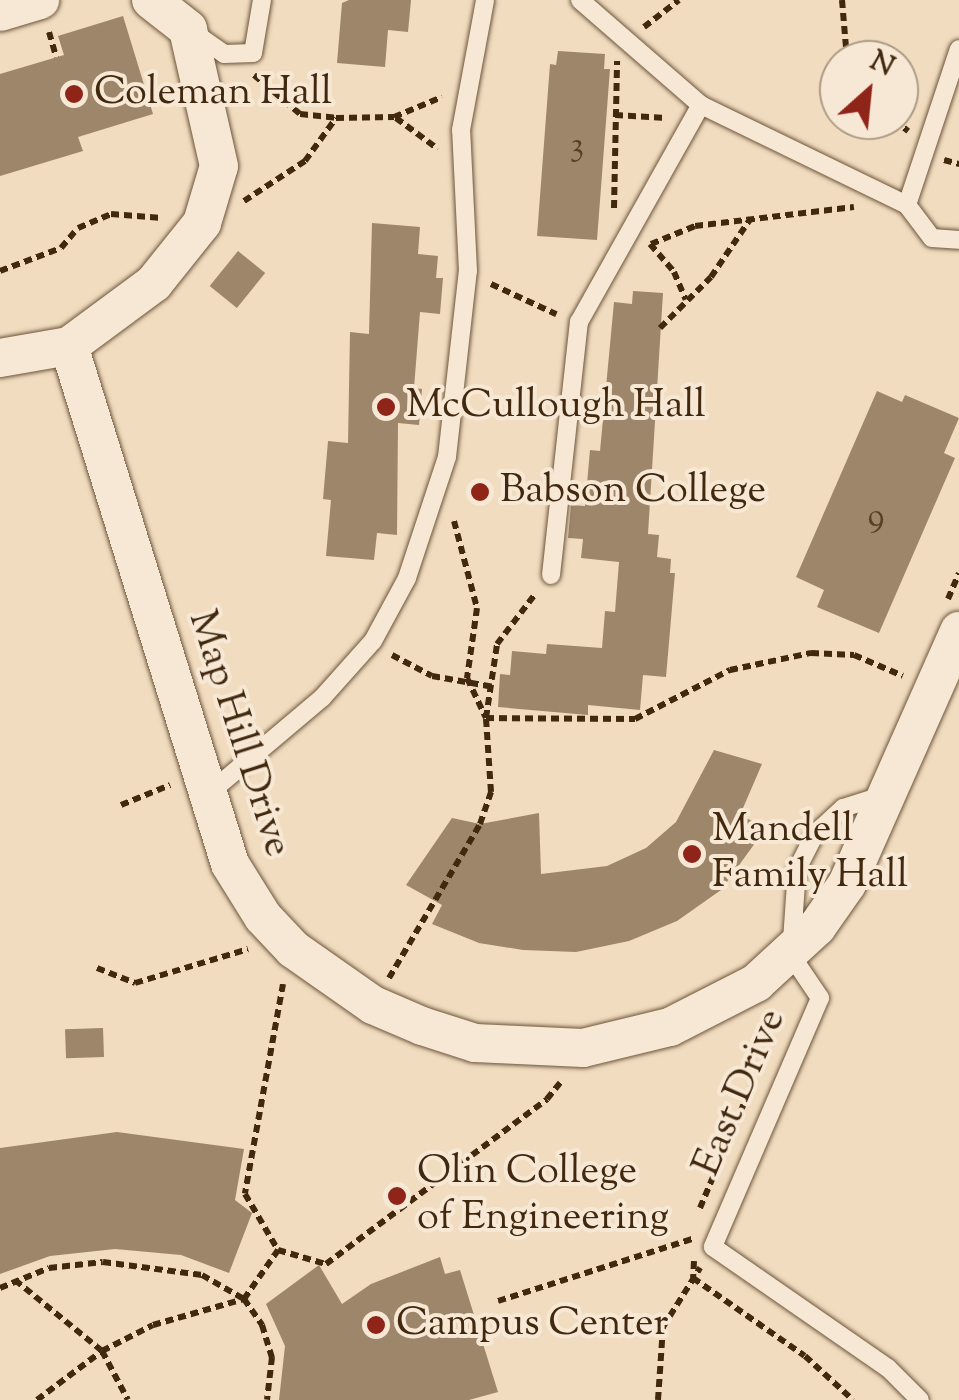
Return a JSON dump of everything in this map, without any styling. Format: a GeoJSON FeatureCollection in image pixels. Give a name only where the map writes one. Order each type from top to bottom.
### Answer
{"type":"FeatureCollection","features":[{"type":"Feature","properties":{"kind":"street"},"geometry":{"type":"LineString","coordinates":[[0,12],[40,0]]}},
{"type":"Feature","properties":{"kind":"street"},"geometry":{"type":"LineString","coordinates":[[0,358],[70,346],[154,284],[202,223],[218,166],[188,29],[151,0]]}},
{"type":"Feature","properties":{"kind":"street","name":"Map Hill Drive"},"geometry":{"type":"LineString","coordinates":[[70,346],[230,864],[262,917],[318,969],[373,1004],[475,1042],[583,1048],[656,1031],[714,1008],[791,955],[847,884],[959,631]]}},
{"type":"Feature","properties":{"kind":"lane"},"geometry":{"type":"LineString","coordinates":[[188,29],[224,54],[253,53],[262,0]]}},
{"type":"Feature","properties":{"kind":"lane"},"geometry":{"type":"LineString","coordinates":[[204,781],[322,698],[373,642],[406,578],[447,457],[468,271],[462,130],[485,0]]}},
{"type":"Feature","properties":{"kind":"lane"},"geometry":{"type":"LineString","coordinates":[[580,0],[630,39],[696,113],[907,205],[932,238],[959,240]]}},
{"type":"Feature","properties":{"kind":"lane"},"geometry":{"type":"LineString","coordinates":[[907,205],[959,49]]}},
{"type":"Feature","properties":{"kind":"lane"},"geometry":{"type":"LineString","coordinates":[[552,575],[580,322],[613,256],[696,113]]}},
{"type":"Feature","properties":{"kind":"lane"},"geometry":{"type":"LineString","coordinates":[[791,955],[791,887],[804,851],[843,808],[887,795]]}},
{"type":"Feature","properties":{"kind":"lane","name":"East Drive"},"geometry":{"type":"LineString","coordinates":[[713,1248],[820,998],[791,955]]}},
{"type":"Feature","properties":{"kind":"lane"},"geometry":{"type":"LineString","coordinates":[[713,1248],[888,1368],[920,1400]]}},
{"type":"Feature","properties":{"kind":"path"},"geometry":{"type":"LineString","coordinates":[[680,0],[618,48],[613,256],[695,226],[752,216],[884,205],[905,140]]}},
{"type":"Feature","properties":{"kind":"path"},"geometry":{"type":"LineString","coordinates":[[842,0],[845,40]]}},
{"type":"Feature","properties":{"kind":"path"},"geometry":{"type":"LineString","coordinates":[[252,74],[300,114],[394,118],[437,101],[474,71]]}},
{"type":"Feature","properties":{"kind":"path"},"geometry":{"type":"LineString","coordinates":[[615,114],[696,113]]}},
{"type":"Feature","properties":{"kind":"path"},"geometry":{"type":"LineString","coordinates":[[394,118],[463,173]]}},
{"type":"Feature","properties":{"kind":"path"},"geometry":{"type":"LineString","coordinates":[[660,328],[711,278],[752,216]]}},
{"type":"Feature","properties":{"kind":"path"},"geometry":{"type":"LineString","coordinates":[[650,244],[674,272],[686,300]]}},
{"type":"Feature","properties":{"kind":"path"},"geometry":{"type":"LineString","coordinates":[[468,271],[580,322]]}},
{"type":"Feature","properties":{"kind":"path"},"geometry":{"type":"LineString","coordinates":[[373,1004],[480,824],[493,762],[486,718],[467,678],[477,608],[456,544],[447,457]]}},
{"type":"Feature","properties":{"kind":"path"},"geometry":{"type":"LineString","coordinates":[[486,718],[494,687],[497,644],[552,575]]}},
{"type":"Feature","properties":{"kind":"path"},"geometry":{"type":"LineString","coordinates":[[373,642],[432,676],[467,678],[494,687]]}},
{"type":"Feature","properties":{"kind":"path"},"geometry":{"type":"LineString","coordinates":[[486,718],[635,718],[730,670],[811,653],[854,655],[913,681]]}},
{"type":"Feature","properties":{"kind":"path"},"geometry":{"type":"LineString","coordinates":[[121,805],[204,781]]}},
{"type":"Feature","properties":{"kind":"path"},"geometry":{"type":"LineString","coordinates":[[97,968],[135,984],[251,949]]}},
{"type":"Feature","properties":{"kind":"path"},"geometry":{"type":"LineString","coordinates":[[284,982],[245,1194],[278,1250],[326,1264],[547,1100],[560,1083]]}},
{"type":"Feature","properties":{"kind":"path"},"geometry":{"type":"LineString","coordinates":[[700,1209],[758,1071]]}},
{"type":"Feature","properties":{"kind":"path"},"geometry":{"type":"LineString","coordinates":[[498,1301],[696,1238],[713,1248],[663,1328],[658,1400]]}},
{"type":"Feature","properties":{"kind":"path"},"geometry":{"type":"LineString","coordinates":[[37,1400],[102,1351],[153,1325],[244,1298],[278,1250]]}},
{"type":"Feature","properties":{"kind":"path"},"geometry":{"type":"LineString","coordinates":[[693,1278],[694,1261]]}},
{"type":"Feature","properties":{"kind":"path"},"geometry":{"type":"LineString","coordinates":[[0,1288],[50,1268],[156,1264],[202,1275],[244,1298],[272,1357],[267,1400]]}},
{"type":"Feature","properties":{"kind":"path"},"geometry":{"type":"LineString","coordinates":[[693,1278],[793,1346],[853,1400]]}},
{"type":"Feature","properties":{"kind":"path"},"geometry":{"type":"LineString","coordinates":[[16,1280],[102,1351],[128,1400]]}},
{"type":"Feature","properties":{"kind":"building"},"geometry":{"type":"Polygon","coordinates":[[[411,0],[408,32],[388,30],[385,67],[337,63],[342,3],[411,0]]]}},
{"type":"Feature","properties":{"kind":"building","name":"Coleman Hall"},"geometry":{"type":"Polygon","coordinates":[[[123,16],[153,114],[78,137],[83,151],[0,176],[0,74],[64,55],[58,36],[123,16]]]}},
{"type":"Feature","properties":{"kind":"building"},"geometry":{"type":"Polygon","coordinates":[[[558,51],[605,54],[604,69],[610,69],[597,240],[537,236],[550,64],[556,65],[558,51]]]}},
{"type":"Feature","properties":{"kind":"building","name":"McCullough Hall"},"geometry":{"type":"Polygon","coordinates":[[[372,223],[420,227],[418,254],[438,256],[436,278],[443,278],[440,314],[420,312],[414,388],[422,389],[419,425],[398,423],[397,535],[377,533],[374,560],[326,556],[331,500],[323,499],[328,441],[348,443],[350,332],[369,334],[372,223]]]}},
{"type":"Feature","properties":{"kind":"building"},"geometry":{"type":"Polygon","coordinates":[[[238,251],[265,273],[237,308],[210,286],[238,251]]]}},
{"type":"Feature","properties":{"kind":"building"},"geometry":{"type":"Polygon","coordinates":[[[633,291],[663,293],[648,534],[659,535],[657,557],[671,559],[670,573],[675,573],[666,677],[643,675],[640,710],[588,705],[588,715],[498,707],[500,674],[510,675],[512,651],[546,654],[547,644],[602,648],[605,611],[615,612],[619,562],[581,558],[583,539],[568,538],[571,505],[585,506],[590,450],[600,451],[614,302],[632,304],[633,291]]]}},
{"type":"Feature","properties":{"kind":"building"},"geometry":{"type":"Polygon","coordinates":[[[877,391],[902,402],[905,395],[959,418],[944,453],[955,458],[879,633],[817,607],[824,590],[796,577],[877,391]]]}},
{"type":"Feature","properties":{"kind":"building","name":"Mandell Family Hall"},"geometry":{"type":"Polygon","coordinates":[[[714,750],[762,764],[740,815],[766,828],[721,890],[677,921],[629,941],[576,952],[523,950],[479,943],[432,924],[442,905],[406,885],[452,818],[480,824],[539,813],[541,874],[607,866],[646,848],[676,822],[714,750]]]}},
{"type":"Feature","properties":{"kind":"building"},"geometry":{"type":"Polygon","coordinates":[[[103,1028],[104,1057],[66,1058],[65,1029],[103,1028]]]}},
{"type":"Feature","properties":{"kind":"building"},"geometry":{"type":"Polygon","coordinates":[[[117,1132],[244,1149],[235,1200],[252,1213],[229,1273],[181,1255],[115,1249],[50,1256],[0,1274],[0,1148],[117,1132]]]}},
{"type":"Feature","properties":{"kind":"building","name":"Campus Center"},"geometry":{"type":"Polygon","coordinates":[[[440,1257],[445,1274],[460,1270],[498,1392],[469,1400],[279,1400],[285,1346],[266,1304],[319,1265],[342,1304],[371,1284],[440,1257]]]}},
{"type":"Feature","properties":{"kind":"place","name":"Coleman Hall"},"geometry":{"type":"Point","coordinates":[74,94]}},
{"type":"Feature","properties":{"kind":"place","name":"McCullough Hall"},"geometry":{"type":"Point","coordinates":[386,407]}},
{"type":"Feature","properties":{"kind":"place","name":"Babson College"},"geometry":{"type":"Point","coordinates":[480,492]}},
{"type":"Feature","properties":{"kind":"place","name":"Mandell Family Hall"},"geometry":{"type":"Point","coordinates":[692,854]}},
{"type":"Feature","properties":{"kind":"place","name":"Olin College of Engineering"},"geometry":{"type":"Point","coordinates":[397,1196]}},
{"type":"Feature","properties":{"kind":"place","name":"Campus Center"},"geometry":{"type":"Point","coordinates":[376,1325]}}]}
